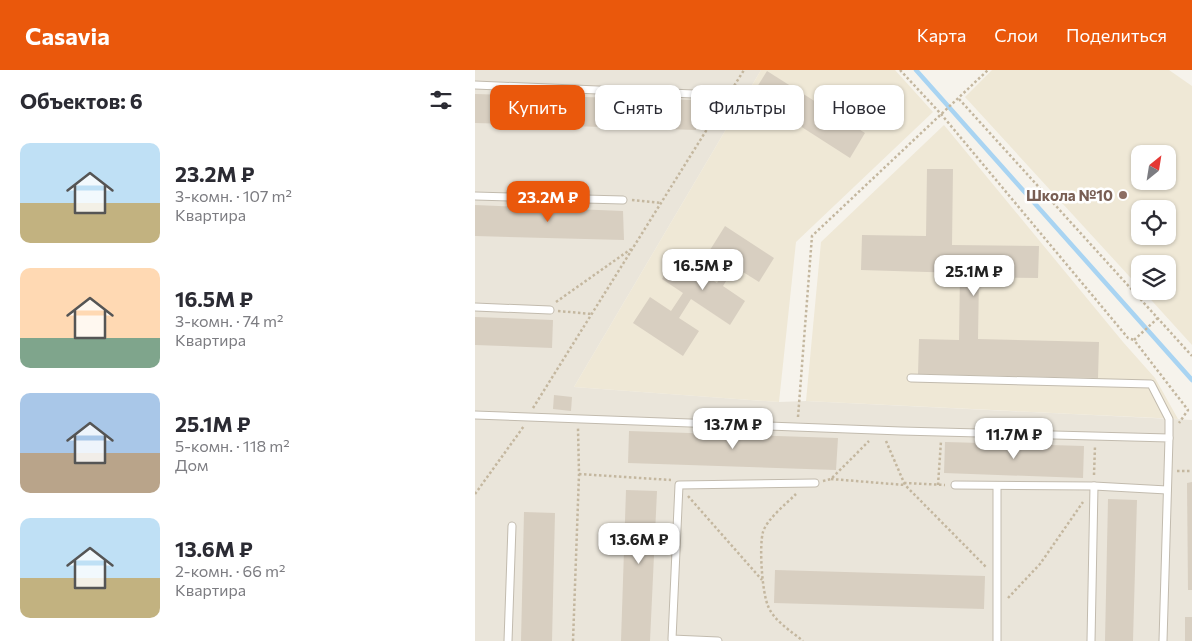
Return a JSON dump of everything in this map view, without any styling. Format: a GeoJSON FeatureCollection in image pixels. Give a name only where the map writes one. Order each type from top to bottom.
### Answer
{"type":"FeatureCollection","features":[{"type":"Feature","properties":{"kind":"lane"},"geometry":{"type":"LineString","coordinates":[[475,85],[691,94]]}},
{"type":"Feature","properties":{"kind":"lane"},"geometry":{"type":"LineString","coordinates":[[475,196],[623,200]]}},
{"type":"Feature","properties":{"kind":"lane"},"geometry":{"type":"LineString","coordinates":[[475,307],[550,310]]}},
{"type":"Feature","properties":{"kind":"lane"},"geometry":{"type":"LineString","coordinates":[[911,378],[1151,384],[1169,419],[1163,641]]}},
{"type":"Feature","properties":{"kind":"lane"},"geometry":{"type":"LineString","coordinates":[[475,415],[880,430],[1169,438]]}},
{"type":"Feature","properties":{"kind":"lane"},"geometry":{"type":"LineString","coordinates":[[718,641],[672,639],[679,485],[815,483]]}},
{"type":"Feature","properties":{"kind":"lane"},"geometry":{"type":"LineString","coordinates":[[955,486],[1094,486],[1167,490]]}},
{"type":"Feature","properties":{"kind":"lane"},"geometry":{"type":"LineString","coordinates":[[997,486],[997,641]]}},
{"type":"Feature","properties":{"kind":"lane"},"geometry":{"type":"LineString","coordinates":[[1091,641],[1094,486]]}},
{"type":"Feature","properties":{"kind":"lane"},"geometry":{"type":"LineString","coordinates":[[508,641],[512,526]]}},
{"type":"Feature","properties":{"kind":"path"},"geometry":{"type":"LineString","coordinates":[[734,85],[744,70]]}},
{"type":"Feature","properties":{"kind":"path"},"geometry":{"type":"LineString","coordinates":[[900,70],[941,114],[1128,338],[1135,338],[1157,318]]}},
{"type":"Feature","properties":{"kind":"path"},"geometry":{"type":"LineString","coordinates":[[797,427],[812,236],[959,99],[987,70]]}},
{"type":"Feature","properties":{"kind":"path"},"geometry":{"type":"LineString","coordinates":[[959,99],[1192,356]]}},
{"type":"Feature","properties":{"kind":"path"},"geometry":{"type":"LineString","coordinates":[[475,494],[530,418],[532,410],[706,130]]}},
{"type":"Feature","properties":{"kind":"path"},"geometry":{"type":"LineString","coordinates":[[623,200],[661,202]]}},
{"type":"Feature","properties":{"kind":"path"},"geometry":{"type":"LineString","coordinates":[[550,310],[557,301],[634,247]]}},
{"type":"Feature","properties":{"kind":"path"},"geometry":{"type":"LineString","coordinates":[[550,310],[591,314]]}},
{"type":"Feature","properties":{"kind":"path"},"geometry":{"type":"LineString","coordinates":[[573,641],[579,419]]}},
{"type":"Feature","properties":{"kind":"path"},"geometry":{"type":"LineString","coordinates":[[831,479],[880,430],[883,433],[904,484],[997,578]]}},
{"type":"Feature","properties":{"kind":"path"},"geometry":{"type":"LineString","coordinates":[[938,485],[942,432]]}},
{"type":"Feature","properties":{"kind":"path"},"geometry":{"type":"LineString","coordinates":[[1094,486],[1095,437]]}},
{"type":"Feature","properties":{"kind":"path"},"geometry":{"type":"LineString","coordinates":[[803,641],[780,623],[768,606],[763,581],[763,531],[775,514],[801,490],[815,483],[831,479],[955,486]]}},
{"type":"Feature","properties":{"kind":"path"},"geometry":{"type":"LineString","coordinates":[[997,609],[1040,564],[1083,502]]}},
{"type":"Feature","properties":{"kind":"shaded area"},"geometry":{"type":"Polygon","coordinates":[[[475,70],[761,70],[752,85],[691,85],[691,130],[726,130],[574,387],[779,402],[806,401],[1192,420],[1192,641],[475,641],[475,70]]]}},
{"type":"Feature","properties":{"kind":"shaded area"},"geometry":{"type":"Polygon","coordinates":[[[761,70],[895,70],[933,112],[796,242],[779,402],[574,387],[726,130],[804,130],[804,85],[752,85],[761,70]]]}},
{"type":"Feature","properties":{"kind":"shaded area","name":"Школа №10"},"geometry":{"type":"Polygon","coordinates":[[[992,70],[1169,70],[1192,86],[1192,345],[1151,300],[1176,300],[1176,255],[1131,255],[1131,278],[965,97],[992,70]]]}},
{"type":"Feature","properties":{"kind":"shaded area"},"geometry":{"type":"Polygon","coordinates":[[[944,125],[1123,342],[1155,378],[1178,419],[806,401],[821,242],[944,125]]]}},
{"type":"Feature","properties":{"kind":"building"},"geometry":{"type":"Polygon","coordinates":[[[767,71],[789,85],[758,85],[767,71]]]}},
{"type":"Feature","properties":{"kind":"building"},"geometry":{"type":"Polygon","coordinates":[[[475,94],[490,94],[490,123],[475,123],[475,94]]]}},
{"type":"Feature","properties":{"kind":"building"},"geometry":{"type":"Polygon","coordinates":[[[804,94],[814,101],[814,130],[860,130],[865,133],[850,158],[804,128],[804,94]]]}},
{"type":"Feature","properties":{"kind":"building"},"geometry":{"type":"Polygon","coordinates":[[[585,97],[595,97],[595,127],[585,126],[585,97]]]}},
{"type":"Feature","properties":{"kind":"building"},"geometry":{"type":"Polygon","coordinates":[[[681,100],[691,100],[691,130],[681,130],[681,100]]]}},
{"type":"Feature","properties":{"kind":"building"},"geometry":{"type":"Polygon","coordinates":[[[927,169],[953,169],[952,245],[1039,246],[1038,278],[979,277],[978,339],[1099,342],[1098,378],[918,374],[919,339],[959,340],[960,273],[861,270],[862,235],[926,236],[927,169]]]}},
{"type":"Feature","properties":{"kind":"building"},"geometry":{"type":"Polygon","coordinates":[[[475,205],[623,211],[624,240],[475,236],[475,205]]]}},
{"type":"Feature","properties":{"kind":"building"},"geometry":{"type":"Polygon","coordinates":[[[725,226],[774,258],[759,282],[735,267],[723,286],[745,301],[730,325],[691,299],[679,318],[699,331],[683,356],[633,323],[650,297],[671,311],[683,293],[662,279],[676,256],[717,283],[729,263],[710,250],[725,226]]]}},
{"type":"Feature","properties":{"kind":"building"},"geometry":{"type":"Polygon","coordinates":[[[475,317],[553,320],[552,348],[475,345],[475,317]]]}},
{"type":"Feature","properties":{"kind":"building"},"geometry":{"type":"Polygon","coordinates":[[[554,395],[572,397],[571,411],[553,409],[554,395]]]}},
{"type":"Feature","properties":{"kind":"building"},"geometry":{"type":"Polygon","coordinates":[[[629,431],[838,438],[836,470],[628,463],[629,431]]]}},
{"type":"Feature","properties":{"kind":"building"},"geometry":{"type":"Polygon","coordinates":[[[945,442],[1084,446],[1083,478],[944,473],[945,442]]]}},
{"type":"Feature","properties":{"kind":"building"},"geometry":{"type":"Polygon","coordinates":[[[1192,482],[1192,590],[1188,590],[1187,483],[1192,482]]]}},
{"type":"Feature","properties":{"kind":"building"},"geometry":{"type":"Polygon","coordinates":[[[626,490],[657,491],[650,641],[621,641],[626,490]]]}},
{"type":"Feature","properties":{"kind":"building"},"geometry":{"type":"Polygon","coordinates":[[[1108,499],[1137,500],[1133,641],[1105,641],[1108,499]]]}},
{"type":"Feature","properties":{"kind":"building"},"geometry":{"type":"Polygon","coordinates":[[[524,512],[555,513],[552,641],[521,641],[524,512]]]}},
{"type":"Feature","properties":{"kind":"building"},"geometry":{"type":"Polygon","coordinates":[[[775,570],[985,576],[984,609],[774,603],[775,570]]]}},
{"type":"Feature","properties":{"kind":"building"},"geometry":{"type":"Polygon","coordinates":[[[1185,617],[1192,617],[1192,641],[1185,641],[1185,617]]]}},
{"type":"Feature","properties":{"kind":"waterway"},"geometry":{"type":"LineString","coordinates":[[916,70],[1192,380]]}},
{"type":"Feature","properties":{"kind":"place","name":"Школа №10"},"geometry":{"type":"Point","coordinates":[1123,195]}}]}
